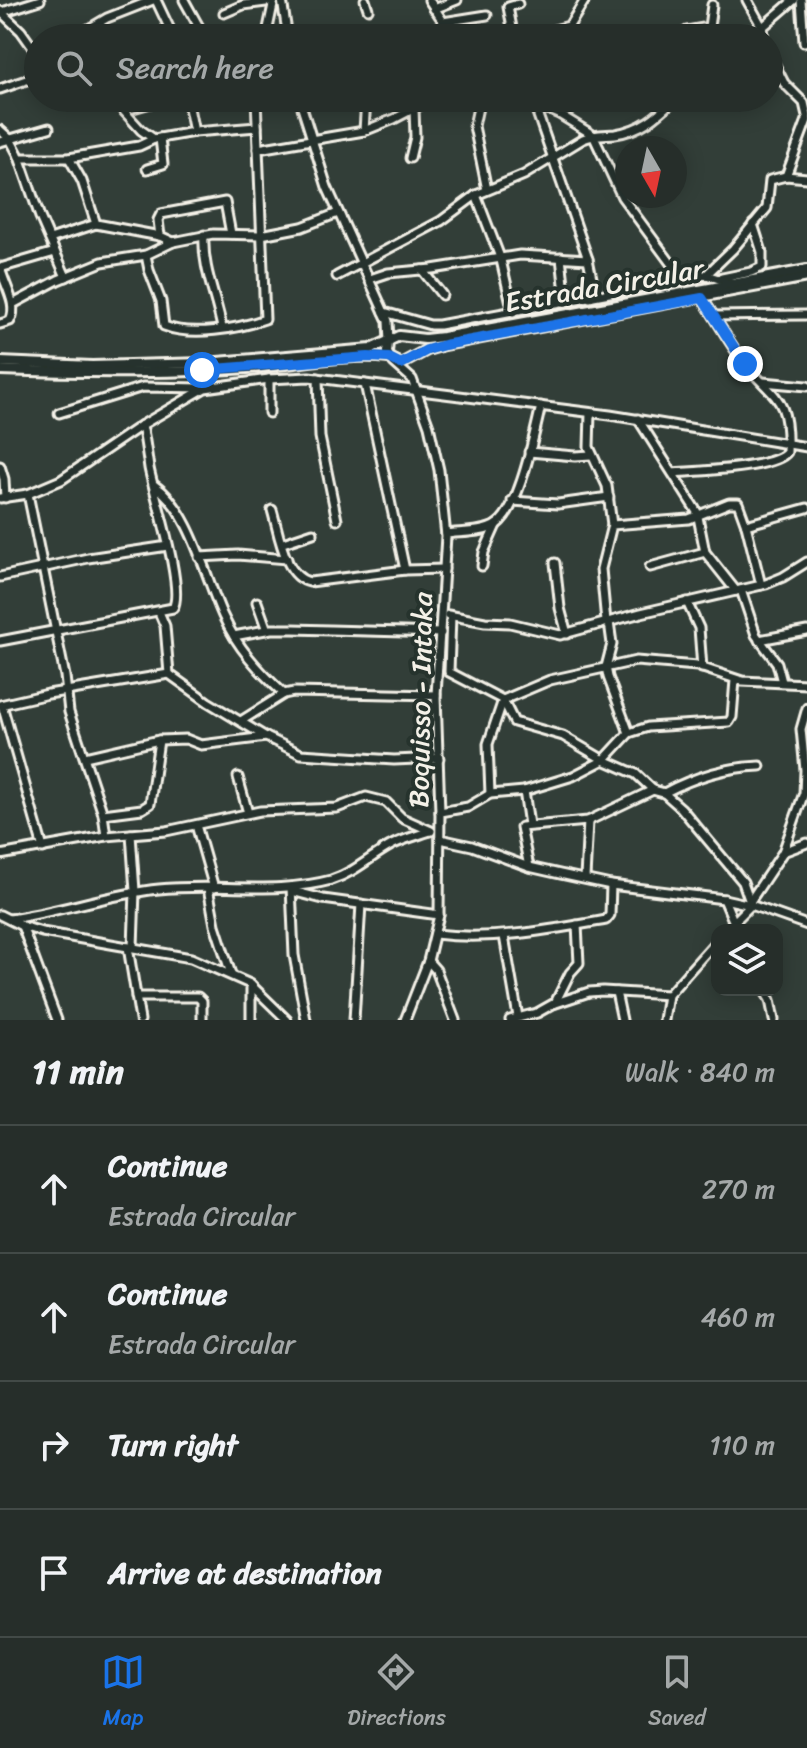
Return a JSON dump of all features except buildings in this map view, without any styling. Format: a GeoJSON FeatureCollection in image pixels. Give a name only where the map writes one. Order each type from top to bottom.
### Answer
{"type":"FeatureCollection","features":[{"type":"Feature","properties":{"kind":"main road","name":"Estrada Circular"},"geometry":{"type":"LineString","coordinates":[[406,337],[443,337],[807,270]]}},
{"type":"Feature","properties":{"kind":"main road","name":"Estrada Circular"},"geometry":{"type":"LineString","coordinates":[[414,357],[444,345],[807,277]]}},
{"type":"Feature","properties":{"kind":"main road"},"geometry":{"type":"LineString","coordinates":[[0,362],[92,366],[205,363],[371,349],[395,337],[406,337],[414,344],[414,357],[401,364],[368,357],[246,368],[123,373],[0,370]]}},
{"type":"Feature","properties":{"kind":"main road"},"geometry":{"type":"LineString","coordinates":[[389,342],[386,349],[391,360]]}},
{"type":"Feature","properties":{"kind":"street"},"geometry":{"type":"LineString","coordinates":[[24,35],[1,11],[40,0]]}},
{"type":"Feature","properties":{"kind":"street"},"geometry":{"type":"LineString","coordinates":[[97,24],[154,0],[167,24]]}},
{"type":"Feature","properties":{"kind":"street"},"geometry":{"type":"LineString","coordinates":[[184,0],[197,24]]}},
{"type":"Feature","properties":{"kind":"street"},"geometry":{"type":"LineString","coordinates":[[224,13],[243,5],[274,0],[269,24]]}},
{"type":"Feature","properties":{"kind":"street"},"geometry":{"type":"LineString","coordinates":[[282,0],[286,24]]}},
{"type":"Feature","properties":{"kind":"street"},"geometry":{"type":"LineString","coordinates":[[365,0],[368,9]]}},
{"type":"Feature","properties":{"kind":"street"},"geometry":{"type":"LineString","coordinates":[[429,0],[443,24]]}},
{"type":"Feature","properties":{"kind":"street"},"geometry":{"type":"LineString","coordinates":[[434,9],[457,0]]}},
{"type":"Feature","properties":{"kind":"street"},"geometry":{"type":"LineString","coordinates":[[570,24],[585,0]]}},
{"type":"Feature","properties":{"kind":"street"},"geometry":{"type":"LineString","coordinates":[[747,0],[760,24]]}},
{"type":"Feature","properties":{"kind":"street"},"geometry":{"type":"LineString","coordinates":[[766,24],[794,0]]}},
{"type":"Feature","properties":{"kind":"street"},"geometry":{"type":"LineString","coordinates":[[801,0],[804,42]]}},
{"type":"Feature","properties":{"kind":"street"},"geometry":{"type":"LineString","coordinates":[[511,24],[508,7],[518,4]]}},
{"type":"Feature","properties":{"kind":"street"},"geometry":{"type":"LineString","coordinates":[[709,24],[712,5]]}},
{"type":"Feature","properties":{"kind":"street"},"geometry":{"type":"LineString","coordinates":[[448,24],[487,15]]}},
{"type":"Feature","properties":{"kind":"street"},"geometry":{"type":"LineString","coordinates":[[0,89],[24,81]]}},
{"type":"Feature","properties":{"kind":"street"},"geometry":{"type":"LineString","coordinates":[[783,81],[804,103],[807,118],[786,176]]}},
{"type":"Feature","properties":{"kind":"street"},"geometry":{"type":"LineString","coordinates":[[128,112],[141,130],[157,138]]}},
{"type":"Feature","properties":{"kind":"street"},"geometry":{"type":"LineString","coordinates":[[190,112],[194,132]]}},
{"type":"Feature","properties":{"kind":"street"},"geometry":{"type":"LineString","coordinates":[[146,255],[161,301],[164,326],[188,331],[265,319],[256,112]]}},
{"type":"Feature","properties":{"kind":"street"},"geometry":{"type":"LineString","coordinates":[[303,112],[338,213],[386,317],[389,342]]}},
{"type":"Feature","properties":{"kind":"street"},"geometry":{"type":"LineString","coordinates":[[364,131],[365,112]]}},
{"type":"Feature","properties":{"kind":"street"},"geometry":{"type":"LineString","coordinates":[[258,149],[364,131],[405,112]]}},
{"type":"Feature","properties":{"kind":"street"},"geometry":{"type":"LineString","coordinates":[[410,158],[415,137],[414,112]]}},
{"type":"Feature","properties":{"kind":"street"},"geometry":{"type":"LineString","coordinates":[[477,112],[474,126],[487,190]]}},
{"type":"Feature","properties":{"kind":"street"},"geometry":{"type":"LineString","coordinates":[[537,112],[588,259],[592,278],[590,298]]}},
{"type":"Feature","properties":{"kind":"street"},"geometry":{"type":"LineString","coordinates":[[554,112],[593,135],[622,197],[678,278]]}},
{"type":"Feature","properties":{"kind":"street"},"geometry":{"type":"LineString","coordinates":[[337,276],[441,221],[476,195],[524,175],[593,135],[632,131],[660,112]]}},
{"type":"Feature","properties":{"kind":"street"},"geometry":{"type":"LineString","coordinates":[[20,158],[69,158],[139,146],[157,138],[257,127]]}},
{"type":"Feature","properties":{"kind":"street"},"geometry":{"type":"LineString","coordinates":[[0,142],[49,128]]}},
{"type":"Feature","properties":{"kind":"street"},"geometry":{"type":"LineString","coordinates":[[0,130],[10,139],[20,158],[66,277]]}},
{"type":"Feature","properties":{"kind":"street"},"geometry":{"type":"LineString","coordinates":[[147,169],[163,164],[157,138]]}},
{"type":"Feature","properties":{"kind":"street"},"geometry":{"type":"LineString","coordinates":[[69,158],[82,181],[96,224]]}},
{"type":"Feature","properties":{"kind":"street"},"geometry":{"type":"LineString","coordinates":[[706,275],[733,249],[769,204],[770,180],[786,176],[807,178]]}},
{"type":"Feature","properties":{"kind":"street"},"geometry":{"type":"LineString","coordinates":[[476,195],[501,260],[513,312]]}},
{"type":"Feature","properties":{"kind":"street"},"geometry":{"type":"LineString","coordinates":[[160,236],[158,220],[161,214],[225,202],[231,234]]}},
{"type":"Feature","properties":{"kind":"street"},"geometry":{"type":"LineString","coordinates":[[13,304],[102,262],[146,255],[173,242],[204,235],[261,235],[302,227],[338,213]]}},
{"type":"Feature","properties":{"kind":"street"},"geometry":{"type":"LineString","coordinates":[[50,239],[96,224],[160,236],[173,242]]}},
{"type":"Feature","properties":{"kind":"street"},"geometry":{"type":"LineString","coordinates":[[718,278],[762,267],[762,252],[753,224]]}},
{"type":"Feature","properties":{"kind":"street"},"geometry":{"type":"LineString","coordinates":[[204,235],[204,264],[222,328]]}},
{"type":"Feature","properties":{"kind":"street"},"geometry":{"type":"LineString","coordinates":[[0,324],[12,319],[13,304],[0,270],[55,252]]}},
{"type":"Feature","properties":{"kind":"street"},"geometry":{"type":"LineString","coordinates":[[370,279],[388,273],[520,255],[588,259]]}},
{"type":"Feature","properties":{"kind":"street"},"geometry":{"type":"LineString","coordinates":[[561,257],[566,302]]}},
{"type":"Feature","properties":{"kind":"street"},"geometry":{"type":"LineString","coordinates":[[717,262],[718,278]]}},
{"type":"Feature","properties":{"kind":"street"},"geometry":{"type":"LineString","coordinates":[[422,270],[442,295]]}},
{"type":"Feature","properties":{"kind":"street"},"geometry":{"type":"LineString","coordinates":[[386,317],[430,325],[453,324],[678,278],[689,280],[706,275],[732,283]]}},
{"type":"Feature","properties":{"kind":"street"},"geometry":{"type":"LineString","coordinates":[[673,473],[737,468],[781,459],[787,452],[787,418],[777,395],[745,364],[702,298]]}},
{"type":"Feature","properties":{"kind":"street"},"geometry":{"type":"LineString","coordinates":[[714,316],[807,315]]}},
{"type":"Feature","properties":{"kind":"street"},"geometry":{"type":"LineString","coordinates":[[386,317],[406,337]]}},
{"type":"Feature","properties":{"kind":"street"},"geometry":{"type":"LineString","coordinates":[[412,379],[414,357]]}},
{"type":"Feature","properties":{"kind":"street"},"geometry":{"type":"LineString","coordinates":[[391,360],[412,379]]}},
{"type":"Feature","properties":{"kind":"street"},"geometry":{"type":"LineString","coordinates":[[318,378],[320,437],[337,520]]}},
{"type":"Feature","properties":{"kind":"street"},"geometry":{"type":"LineString","coordinates":[[59,413],[143,387],[205,388],[269,379],[318,378],[638,419],[807,447]]}},
{"type":"Feature","properties":{"kind":"street"},"geometry":{"type":"LineString","coordinates":[[269,379],[269,413]]}},
{"type":"Feature","properties":{"kind":"street","name":"Boquisso - Intaka"},"geometry":{"type":"LineString","coordinates":[[405,1020],[428,961],[439,915],[440,812],[436,695],[441,633],[447,615],[444,569],[446,534],[439,470],[429,426],[412,379]]}},
{"type":"Feature","properties":{"kind":"street"},"geometry":{"type":"LineString","coordinates":[[763,382],[807,386]]}},
{"type":"Feature","properties":{"kind":"street"},"geometry":{"type":"LineString","coordinates":[[365,384],[405,570]]}},
{"type":"Feature","properties":{"kind":"street"},"geometry":{"type":"LineString","coordinates":[[0,466],[4,479],[2,498],[28,494],[61,480],[142,425],[205,388]]}},
{"type":"Feature","properties":{"kind":"street"},"geometry":{"type":"LineString","coordinates":[[482,566],[484,552],[496,525],[522,480],[541,406]]}},
{"type":"Feature","properties":{"kind":"street"},"geometry":{"type":"LineString","coordinates":[[590,413],[588,441],[609,497],[612,525],[601,569],[612,644],[606,667],[629,733]]}},
{"type":"Feature","properties":{"kind":"street"},"geometry":{"type":"LineString","coordinates":[[638,419],[699,516],[705,552],[739,590],[759,640],[777,663],[782,682]]}},
{"type":"Feature","properties":{"kind":"street"},"geometry":{"type":"LineString","coordinates":[[0,641],[168,611],[177,602],[142,425]]}},
{"type":"Feature","properties":{"kind":"street"},"geometry":{"type":"LineString","coordinates":[[529,452],[591,455]]}},
{"type":"Feature","properties":{"kind":"street"},"geometry":{"type":"LineString","coordinates":[[154,484],[182,518],[234,636],[259,670],[284,694]]}},
{"type":"Feature","properties":{"kind":"street"},"geometry":{"type":"LineString","coordinates":[[28,494],[56,629],[69,712],[103,814],[106,836]]}},
{"type":"Feature","properties":{"kind":"street"},"geometry":{"type":"LineString","coordinates":[[512,501],[558,504],[609,497]]}},
{"type":"Feature","properties":{"kind":"street"},"geometry":{"type":"LineString","coordinates":[[612,525],[699,516],[734,501],[739,505],[746,525],[761,585]]}},
{"type":"Feature","properties":{"kind":"street"},"geometry":{"type":"LineString","coordinates":[[746,525],[807,508]]}},
{"type":"Feature","properties":{"kind":"street"},"geometry":{"type":"LineString","coordinates":[[272,510],[287,559],[298,578],[310,582],[405,570],[444,569]]}},
{"type":"Feature","properties":{"kind":"street"},"geometry":{"type":"LineString","coordinates":[[446,534],[496,525]]}},
{"type":"Feature","properties":{"kind":"street"},"geometry":{"type":"LineString","coordinates":[[283,543],[313,533]]}},
{"type":"Feature","properties":{"kind":"street"},"geometry":{"type":"LineString","coordinates":[[0,577],[168,546]]}},
{"type":"Feature","properties":{"kind":"street"},"geometry":{"type":"LineString","coordinates":[[650,567],[705,552]]}},
{"type":"Feature","properties":{"kind":"street"},"geometry":{"type":"LineString","coordinates":[[199,557],[228,555],[287,559]]}},
{"type":"Feature","properties":{"kind":"street"},"geometry":{"type":"LineString","coordinates":[[751,903],[743,882],[681,808],[664,793],[653,790],[636,774],[563,736],[514,722],[503,700],[449,672],[447,615],[510,623],[553,635],[567,634],[761,585],[807,562]]}},
{"type":"Feature","properties":{"kind":"street"},"geometry":{"type":"LineString","coordinates":[[555,563],[560,608],[567,634]]}},
{"type":"Feature","properties":{"kind":"street"},"geometry":{"type":"LineString","coordinates":[[257,602],[267,630]]}},
{"type":"Feature","properties":{"kind":"street"},"geometry":{"type":"LineString","coordinates":[[687,602],[699,628],[702,668]]}},
{"type":"Feature","properties":{"kind":"street"},"geometry":{"type":"LineString","coordinates":[[159,612],[165,626],[169,674]]}},
{"type":"Feature","properties":{"kind":"street"},"geometry":{"type":"LineString","coordinates":[[234,636],[267,630],[324,629],[441,633]]}},
{"type":"Feature","properties":{"kind":"street"},"geometry":{"type":"LineString","coordinates":[[759,640],[807,631]]}},
{"type":"Feature","properties":{"kind":"street"},"geometry":{"type":"LineString","coordinates":[[503,700],[550,680],[636,661],[702,668],[735,680],[807,684]]}},
{"type":"Feature","properties":{"kind":"street"},"geometry":{"type":"LineString","coordinates":[[43,848],[1,705],[169,674],[266,737],[308,755],[394,760],[439,758]]}},
{"type":"Feature","properties":{"kind":"street"},"geometry":{"type":"LineString","coordinates":[[440,812],[468,807],[490,794],[524,791],[573,776],[604,760],[629,733],[648,727],[729,722],[735,680]]}},
{"type":"Feature","properties":{"kind":"street"},"geometry":{"type":"LineString","coordinates":[[241,721],[284,694],[320,691],[436,695]]}},
{"type":"Feature","properties":{"kind":"street"},"geometry":{"type":"LineString","coordinates":[[490,794],[488,744],[503,700]]}},
{"type":"Feature","properties":{"kind":"street"},"geometry":{"type":"LineString","coordinates":[[736,924],[789,838],[805,784],[801,729],[807,708]]}},
{"type":"Feature","properties":{"kind":"street"},"geometry":{"type":"LineString","coordinates":[[85,757],[159,740],[186,739],[201,745],[266,737]]}},
{"type":"Feature","properties":{"kind":"street"},"geometry":{"type":"LineString","coordinates":[[103,814],[142,809],[150,804],[159,740]]}},
{"type":"Feature","properties":{"kind":"street"},"geometry":{"type":"LineString","coordinates":[[664,793],[713,773],[760,766]]}},
{"type":"Feature","properties":{"kind":"street"},"geometry":{"type":"LineString","coordinates":[[238,777],[248,813]]}},
{"type":"Feature","properties":{"kind":"street"},"geometry":{"type":"LineString","coordinates":[[529,867],[521,829],[529,825],[588,821],[653,790]]}},
{"type":"Feature","properties":{"kind":"street"},"geometry":{"type":"LineString","coordinates":[[524,791],[529,825]]}},
{"type":"Feature","properties":{"kind":"street"},"geometry":{"type":"LineString","coordinates":[[0,855],[106,836],[166,831],[248,813],[337,808],[366,797],[386,802],[402,818],[431,831]]}},
{"type":"Feature","properties":{"kind":"street"},"geometry":{"type":"LineString","coordinates":[[585,878],[588,821]]}},
{"type":"Feature","properties":{"kind":"street"},"geometry":{"type":"LineString","coordinates":[[196,825],[211,888],[215,925],[231,974]]}},
{"type":"Feature","properties":{"kind":"street"},"geometry":{"type":"LineString","coordinates":[[291,888],[343,876],[391,845],[440,829]]}},
{"type":"Feature","properties":{"kind":"street"},"geometry":{"type":"LineString","coordinates":[[131,834],[135,891],[130,947],[140,1020]]}},
{"type":"Feature","properties":{"kind":"street"},"geometry":{"type":"LineString","coordinates":[[789,838],[797,846]]}},
{"type":"Feature","properties":{"kind":"street"},"geometry":{"type":"LineString","coordinates":[[440,839],[472,846],[529,867],[611,885],[751,903],[807,925]]}},
{"type":"Feature","properties":{"kind":"street"},"geometry":{"type":"LineString","coordinates":[[783,852],[807,843]]}},
{"type":"Feature","properties":{"kind":"street"},"geometry":{"type":"LineString","coordinates":[[435,934],[504,936],[609,918],[611,885]]}},
{"type":"Feature","properties":{"kind":"street"},"geometry":{"type":"LineString","coordinates":[[9,919],[44,914],[135,891],[211,888],[291,888],[361,904],[439,915]]}},
{"type":"Feature","properties":{"kind":"street"},"geometry":{"type":"LineString","coordinates":[[291,888],[294,955],[306,1020]]}},
{"type":"Feature","properties":{"kind":"street"},"geometry":{"type":"LineString","coordinates":[[724,899],[734,924]]}},
{"type":"Feature","properties":{"kind":"street"},"geometry":{"type":"LineString","coordinates":[[354,1020],[361,904]]}},
{"type":"Feature","properties":{"kind":"street"},"geometry":{"type":"LineString","coordinates":[[0,915],[22,926],[191,958],[251,985],[287,1020]]}},
{"type":"Feature","properties":{"kind":"street"},"geometry":{"type":"LineString","coordinates":[[555,1003],[570,973],[579,963],[577,925]]}},
{"type":"Feature","properties":{"kind":"street"},"geometry":{"type":"LineString","coordinates":[[22,926],[57,1020]]}},
{"type":"Feature","properties":{"kind":"street"},"geometry":{"type":"LineString","coordinates":[[504,936],[514,1018],[531,1018],[555,1003],[589,992],[668,995]]}},
{"type":"Feature","properties":{"kind":"street"},"geometry":{"type":"LineString","coordinates":[[664,1020],[668,995],[711,947]]}},
{"type":"Feature","properties":{"kind":"street"},"geometry":{"type":"LineString","coordinates":[[428,961],[440,978],[455,1020]]}},
{"type":"Feature","properties":{"kind":"street"},"geometry":{"type":"LineString","coordinates":[[251,985],[251,1020]]}},
{"type":"Feature","properties":{"kind":"street"},"geometry":{"type":"LineString","coordinates":[[616,992],[622,1020]]}},
{"type":"Feature","properties":{"kind":"street"},"geometry":{"type":"LineString","coordinates":[[768,996],[774,1020]]}},
{"type":"Feature","properties":{"kind":"street"},"geometry":{"type":"LineString","coordinates":[[136,997],[198,997],[202,1001],[202,1020]]}},
{"type":"Feature","properties":{"kind":"route"},"geometry":{"type":"LineString","coordinates":[[202,370],[368,357],[389,358],[401,364],[444,345],[702,298],[745,364]]}}]}
